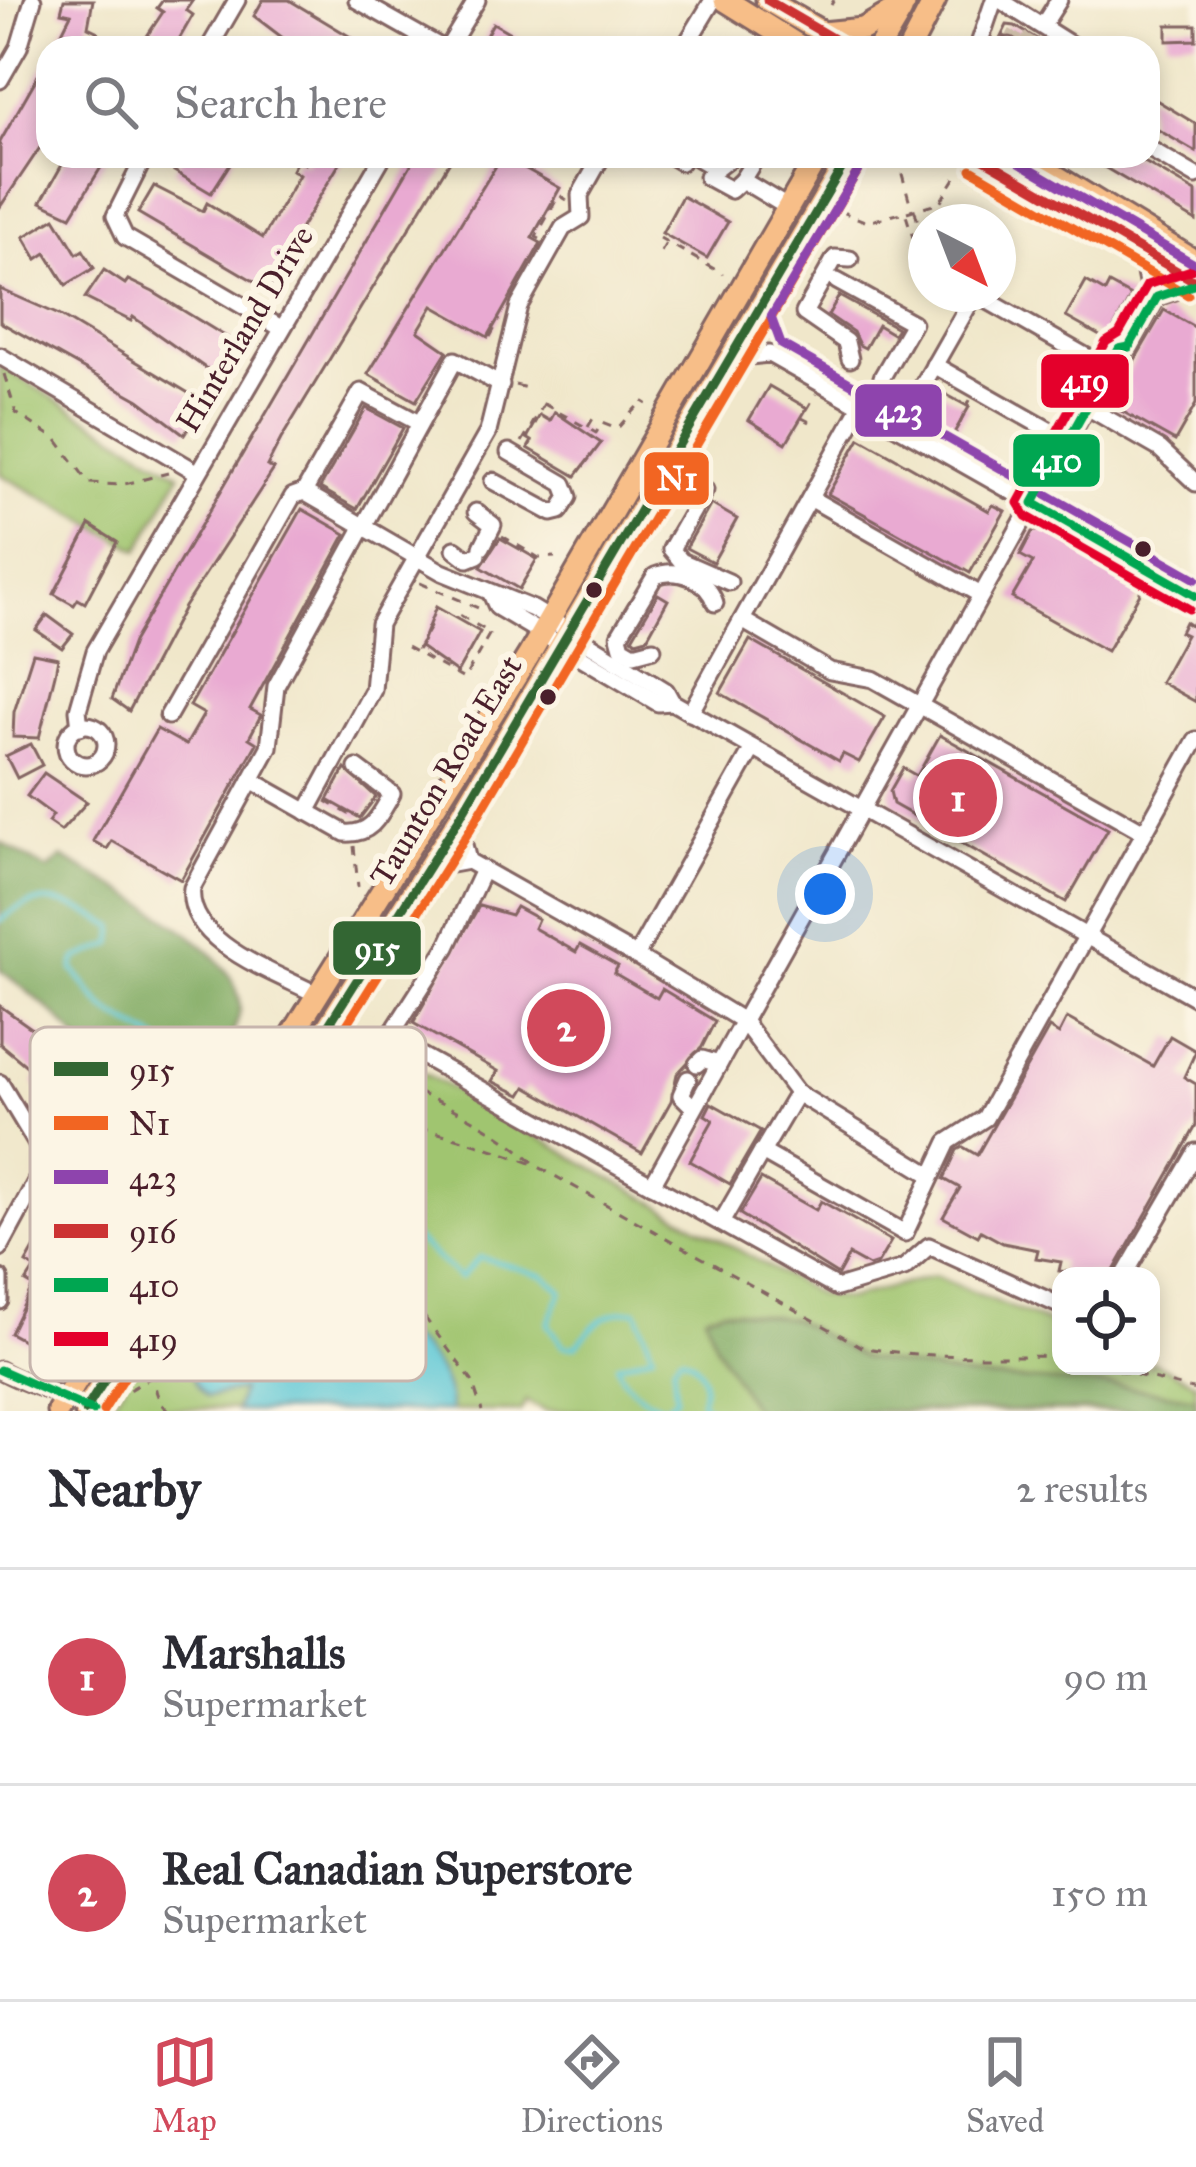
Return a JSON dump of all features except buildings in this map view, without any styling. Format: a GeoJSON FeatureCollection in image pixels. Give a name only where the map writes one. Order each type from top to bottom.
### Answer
{"type":"FeatureCollection","features":[{"type":"Feature","properties":{"kind":"main road"},"geometry":{"type":"LineString","coordinates":[[725,0],[783,36]]}},
{"type":"Feature","properties":{"kind":"main road"},"geometry":{"type":"LineString","coordinates":[[767,0],[827,36]]}},
{"type":"Feature","properties":{"kind":"main road"},"geometry":{"type":"LineString","coordinates":[[822,33],[863,29],[906,3]]}},
{"type":"Feature","properties":{"kind":"main road"},"geometry":{"type":"LineString","coordinates":[[886,36],[906,3]]}},
{"type":"Feature","properties":{"kind":"main road"},"geometry":{"type":"LineString","coordinates":[[916,36],[930,8]]}},
{"type":"Feature","properties":{"kind":"main road","name":"Taunton Road East"},"geometry":{"type":"LineString","coordinates":[[322,1027],[458,820],[555,633],[811,168]]}},
{"type":"Feature","properties":{"kind":"main road","name":"Taunton Road East"},"geometry":{"type":"LineString","coordinates":[[299,1027],[555,633],[842,168]]}},
{"type":"Feature","properties":{"kind":"main road"},"geometry":{"type":"LineString","coordinates":[[1005,168],[1196,262]]}},
{"type":"Feature","properties":{"kind":"main road"},"geometry":{"type":"LineString","coordinates":[[1046,168],[1085,207],[1142,252],[1196,283]]}},
{"type":"Feature","properties":{"kind":"main road","name":"Taunton Road East"},"geometry":{"type":"LineString","coordinates":[[74,1408],[90,1381]]}},
{"type":"Feature","properties":{"kind":"main road","name":"Taunton Road East"},"geometry":{"type":"LineString","coordinates":[[74,1408],[92,1381]]}},
{"type":"Feature","properties":{"kind":"street"},"geometry":{"type":"LineString","coordinates":[[0,80],[19,47],[34,0]]}},
{"type":"Feature","properties":{"kind":"street"},"geometry":{"type":"LineString","coordinates":[[216,36],[237,0]]}},
{"type":"Feature","properties":{"kind":"street"},"geometry":{"type":"LineString","coordinates":[[357,0],[423,36]]}},
{"type":"Feature","properties":{"kind":"street"},"geometry":{"type":"LineString","coordinates":[[453,36],[477,0]]}},
{"type":"Feature","properties":{"kind":"street"},"geometry":{"type":"LineString","coordinates":[[691,36],[713,0]]}},
{"type":"Feature","properties":{"kind":"street"},"geometry":{"type":"LineString","coordinates":[[980,36],[997,0],[1052,36]]}},
{"type":"Feature","properties":{"kind":"street"},"geometry":{"type":"LineString","coordinates":[[1037,29],[1059,0]]}},
{"type":"Feature","properties":{"kind":"street"},"geometry":{"type":"LineString","coordinates":[[1160,155],[1196,176]]}},
{"type":"Feature","properties":{"kind":"street"},"geometry":{"type":"LineString","coordinates":[[139,168],[115,215],[125,237],[280,328]]}},
{"type":"Feature","properties":{"kind":"street","name":"Hinterland Drive"},"geometry":{"type":"LineString","coordinates":[[80,727],[79,710],[95,650],[195,471],[376,168]]}},
{"type":"Feature","properties":{"kind":"street"},"geometry":{"type":"LineString","coordinates":[[307,812],[348,763],[376,682],[378,627],[513,383],[519,305],[563,229],[581,217],[580,195],[595,168]]}},
{"type":"Feature","properties":{"kind":"street"},"geometry":{"type":"LineString","coordinates":[[707,177],[731,190],[748,168]]}},
{"type":"Feature","properties":{"kind":"street"},"geometry":{"type":"LineString","coordinates":[[742,180],[787,207]]}},
{"type":"Feature","properties":{"kind":"street"},"geometry":{"type":"LineString","coordinates":[[1126,354],[1148,288],[1142,252]]}},
{"type":"Feature","properties":{"kind":"street"},"geometry":{"type":"LineString","coordinates":[[850,259],[835,258],[804,313],[846,342],[850,359]]}},
{"type":"Feature","properties":{"kind":"street"},"geometry":{"type":"LineString","coordinates":[[838,281],[913,323],[882,377]]}},
{"type":"Feature","properties":{"kind":"street"},"geometry":{"type":"LineString","coordinates":[[652,1185],[1108,369],[1126,354],[1157,297],[1196,283]]}},
{"type":"Feature","properties":{"kind":"street"},"geometry":{"type":"LineString","coordinates":[[899,427],[965,312]]}},
{"type":"Feature","properties":{"kind":"street"},"geometry":{"type":"LineString","coordinates":[[1007,312],[1108,369]]}},
{"type":"Feature","properties":{"kind":"street"},"geometry":{"type":"LineString","coordinates":[[755,315],[769,354]]}},
{"type":"Feature","properties":{"kind":"street"},"geometry":{"type":"LineString","coordinates":[[728,358],[769,354],[1196,596]]}},
{"type":"Feature","properties":{"kind":"street"},"geometry":{"type":"LineString","coordinates":[[4,359],[195,471]]}},
{"type":"Feature","properties":{"kind":"street"},"geometry":{"type":"LineString","coordinates":[[318,995],[217,939],[194,912],[195,880],[271,742],[274,690],[455,359],[513,383]]}},
{"type":"Feature","properties":{"kind":"street"},"geometry":{"type":"LineString","coordinates":[[934,365],[1068,441]]}},
{"type":"Feature","properties":{"kind":"street"},"geometry":{"type":"LineString","coordinates":[[168,716],[292,496],[304,492],[362,392],[419,423]]}},
{"type":"Feature","properties":{"kind":"street"},"geometry":{"type":"LineString","coordinates":[[690,712],[862,406]]}},
{"type":"Feature","properties":{"kind":"street"},"geometry":{"type":"LineString","coordinates":[[1087,407],[1155,446],[1196,483]]}},
{"type":"Feature","properties":{"kind":"street"},"geometry":{"type":"LineString","coordinates":[[493,481],[551,513],[562,508],[569,494],[567,486],[516,448]]}},
{"type":"Feature","properties":{"kind":"street"},"geometry":{"type":"LineString","coordinates":[[673,542],[730,581],[681,561],[672,551],[673,542],[705,490]]}},
{"type":"Feature","properties":{"kind":"street"},"geometry":{"type":"LineString","coordinates":[[304,492],[491,605],[505,595],[658,703],[672,702],[1196,998]]}},
{"type":"Feature","properties":{"kind":"street"},"geometry":{"type":"LineString","coordinates":[[810,498],[981,595]]}},
{"type":"Feature","properties":{"kind":"street"},"geometry":{"type":"LineString","coordinates":[[454,549],[468,560],[480,551],[493,526],[476,512]]}},
{"type":"Feature","properties":{"kind":"street"},"geometry":{"type":"LineString","coordinates":[[653,649],[634,654],[622,647],[619,636],[651,580],[670,571],[714,599]]}},
{"type":"Feature","properties":{"kind":"street"},"geometry":{"type":"LineString","coordinates":[[742,620],[830,671],[870,677],[1144,832]]}},
{"type":"Feature","properties":{"kind":"street"},"geometry":{"type":"LineString","coordinates":[[905,1233],[951,1139],[985,1118],[1196,740]]}},
{"type":"Feature","properties":{"kind":"street"},"geometry":{"type":"LineString","coordinates":[[636,956],[753,748]]}},
{"type":"Feature","properties":{"kind":"street"},"geometry":{"type":"LineString","coordinates":[[250,780],[346,838],[367,832],[392,794],[348,763]]}},
{"type":"Feature","properties":{"kind":"street"},"geometry":{"type":"LineString","coordinates":[[399,1027],[451,940],[476,866],[458,820]]}},
{"type":"Feature","properties":{"kind":"street"},"geometry":{"type":"LineString","coordinates":[[424,871],[444,862],[476,866],[636,956],[742,1021],[797,1093],[931,1174]]}},
{"type":"Feature","properties":{"kind":"street"},"geometry":{"type":"LineString","coordinates":[[426,1057],[842,1289],[904,1268],[929,1246]]}},
{"type":"Feature","properties":{"kind":"street"},"geometry":{"type":"LineString","coordinates":[[697,1064],[704,1059],[718,1064]]}},
{"type":"Feature","properties":{"kind":"street"},"geometry":{"type":"LineString","coordinates":[[688,1079],[681,1095],[694,1108]]}},
{"type":"Feature","properties":{"kind":"street"},"geometry":{"type":"LineString","coordinates":[[0,1083],[30,1133]]}},
{"type":"Feature","properties":{"kind":"street"},"geometry":{"type":"LineString","coordinates":[[721,1223],[797,1093]]}},
{"type":"Feature","properties":{"kind":"street"},"geometry":{"type":"LineString","coordinates":[[762,1152],[929,1246],[1052,1302]]}},
{"type":"Feature","properties":{"kind":"street"},"geometry":{"type":"LineString","coordinates":[[1129,1267],[1196,1152]]}},
{"type":"Feature","properties":{"kind":"street"},"geometry":{"type":"LineString","coordinates":[[0,1247],[30,1192]]}},
{"type":"Feature","properties":{"kind":"street"},"geometry":{"type":"LineString","coordinates":[[0,1278],[0,1301]]}},
{"type":"Feature","properties":{"kind":"street"},"geometry":{"type":"LineString","coordinates":[[0,1370],[74,1408]]}},
{"type":"Feature","properties":{"kind":"path"},"geometry":{"type":"LineString","coordinates":[[900,168],[908,204]]}},
{"type":"Feature","properties":{"kind":"path"},"geometry":{"type":"LineString","coordinates":[[932,204],[942,201],[959,172]]}},
{"type":"Feature","properties":{"kind":"path"},"geometry":{"type":"LineString","coordinates":[[840,212],[863,222],[908,211]]}},
{"type":"Feature","properties":{"kind":"path"},"geometry":{"type":"LineString","coordinates":[[660,238],[723,274]]}},
{"type":"Feature","properties":{"kind":"path"},"geometry":{"type":"LineString","coordinates":[[662,252],[667,242]]}},
{"type":"Feature","properties":{"kind":"path"},"geometry":{"type":"LineString","coordinates":[[1118,412],[1108,406],[1126,354]]}},
{"type":"Feature","properties":{"kind":"path"},"geometry":{"type":"LineString","coordinates":[[4,359],[6,393],[16,413],[57,440],[89,483],[110,486],[195,471]]}},
{"type":"Feature","properties":{"kind":"path"},"geometry":{"type":"LineString","coordinates":[[516,448],[548,397]]}},
{"type":"Feature","properties":{"kind":"path"},"geometry":{"type":"LineString","coordinates":[[810,422],[802,418],[813,398]]}},
{"type":"Feature","properties":{"kind":"path"},"geometry":{"type":"LineString","coordinates":[[544,404],[596,434],[602,423],[616,430],[642,400],[647,404]]}},
{"type":"Feature","properties":{"kind":"path"},"geometry":{"type":"LineString","coordinates":[[952,441],[970,408]]}},
{"type":"Feature","properties":{"kind":"path"},"geometry":{"type":"LineString","coordinates":[[587,428],[593,417]]}},
{"type":"Feature","properties":{"kind":"path"},"geometry":{"type":"LineString","coordinates":[[495,532],[539,558],[555,557]]}},
{"type":"Feature","properties":{"kind":"path"},"geometry":{"type":"LineString","coordinates":[[413,586],[423,582],[491,605]]}},
{"type":"Feature","properties":{"kind":"path"},"geometry":{"type":"LineString","coordinates":[[407,647],[464,679],[490,633],[453,611]]}},
{"type":"Feature","properties":{"kind":"path"},"geometry":{"type":"LineString","coordinates":[[416,652],[430,626],[426,624]]}},
{"type":"Feature","properties":{"kind":"path"},"geometry":{"type":"LineString","coordinates":[[410,638],[421,643]]}},
{"type":"Feature","properties":{"kind":"path"},"geometry":{"type":"LineString","coordinates":[[324,800],[367,824]]}},
{"type":"Feature","properties":{"kind":"path"},"geometry":{"type":"LineString","coordinates":[[346,838],[356,848],[358,887]]}},
{"type":"Feature","properties":{"kind":"path"},"geometry":{"type":"LineString","coordinates":[[426,1095],[518,1148],[537,1166]]}},
{"type":"Feature","properties":{"kind":"path"},"geometry":{"type":"LineString","coordinates":[[426,1132],[457,1136],[537,1166],[862,1347],[915,1358],[983,1353],[1052,1357]]}},
{"type":"Feature","properties":{"kind":"path"},"geometry":{"type":"LineString","coordinates":[[426,1319],[472,1381],[482,1411]]}},
{"type":"Feature","properties":{"kind":"path"},"geometry":{"type":"LineString","coordinates":[[1137,1375],[1196,1390]]}},
{"type":"Feature","properties":{"kind":"path"},"geometry":{"type":"LineString","coordinates":[[109,1399],[124,1397],[145,1381]]}},
{"type":"Feature","properties":{"kind":"path"},"geometry":{"type":"LineString","coordinates":[[153,1381],[155,1396],[169,1411]]}},
{"type":"Feature","properties":{"kind":"green space"},"geometry":{"type":"Polygon","coordinates":[[[0,366],[180,474],[139,550],[0,474],[0,366]]]}},
{"type":"Feature","properties":{"kind":"green space"},"geometry":{"type":"Polygon","coordinates":[[[0,842],[48,870],[62,857],[169,919],[219,961],[234,984],[239,1013],[236,1027],[67,1027],[0,970],[0,842]]]}},
{"type":"Feature","properties":{"kind":"green space"},"geometry":{"type":"Polygon","coordinates":[[[426,1074],[819,1295],[847,1299],[934,1276],[1052,1324],[1052,1375],[1160,1375],[1160,1365],[1196,1383],[1196,1411],[546,1411],[526,1401],[520,1411],[109,1408],[126,1381],[426,1381],[426,1074]]]}},
{"type":"Feature","properties":{"kind":"green space"},"geometry":{"type":"Polygon","coordinates":[[[723,1309],[793,1319],[863,1358],[969,1377],[1122,1386],[1196,1398],[1196,1411],[755,1411],[715,1345],[705,1315],[723,1309]]]}},
{"type":"Feature","properties":{"kind":"water"},"geometry":{"type":"Polygon","coordinates":[[[426,1352],[444,1381],[450,1411],[236,1411],[241,1390],[207,1397],[196,1381],[426,1381],[426,1352]]]}},
{"type":"Feature","properties":{"kind":"waterway"},"geometry":{"type":"LineString","coordinates":[[0,921],[15,910],[43,901],[71,906],[115,927],[113,944],[76,959],[73,969],[106,1009],[136,1027]]}},
{"type":"Feature","properties":{"kind":"waterway"},"geometry":{"type":"LineString","coordinates":[[426,1248],[460,1278],[480,1257],[544,1276],[562,1291],[548,1324],[564,1346],[576,1346],[609,1315],[637,1311],[653,1354],[617,1365],[624,1379],[642,1396],[664,1407],[676,1398],[673,1365],[681,1356],[699,1368],[704,1387],[701,1402],[713,1411]]}},
{"type":"Feature","properties":{"kind":"tunnel"},"geometry":{"type":"LineString","coordinates":[[1015,36],[1019,28]]}},
{"type":"Feature","properties":{"kind":"transit line","name":"916"},"geometry":{"type":"LineString","coordinates":[[767,0],[828,36]]}},
{"type":"Feature","properties":{"kind":"transit line","name":"915"},"geometry":{"type":"LineString","coordinates":[[327,1027],[458,820],[842,168]]}},
{"type":"Feature","properties":{"kind":"transit line","name":"N1"},"geometry":{"type":"LineString","coordinates":[[345,1027],[471,828],[860,168]]}},
{"type":"Feature","properties":{"kind":"transit line","name":"423"},"geometry":{"type":"LineString","coordinates":[[860,168],[771,317],[781,344],[1196,579]]}},
{"type":"Feature","properties":{"kind":"transit line","name":"916"},"geometry":{"type":"LineString","coordinates":[[1000,168],[1196,282]]}},
{"type":"Feature","properties":{"kind":"transit line","name":"423"},"geometry":{"type":"LineString","coordinates":[[1030,168],[1196,265]]}},
{"type":"Feature","properties":{"kind":"transit line","name":"N1"},"geometry":{"type":"LineString","coordinates":[[971,169],[1188,295]]}},
{"type":"Feature","properties":{"kind":"transit line","name":"419"},"geometry":{"type":"LineString","coordinates":[[1189,609],[1026,516],[1018,503],[1106,342],[1119,334],[1147,285],[1191,270]]}},
{"type":"Feature","properties":{"kind":"transit line","name":"410"},"geometry":{"type":"LineString","coordinates":[[1196,284],[1157,297],[1129,347],[1119,349],[1033,503],[1196,596]]}},
{"type":"Feature","properties":{"kind":"transit line","name":"410"},"geometry":{"type":"LineString","coordinates":[[0,1370],[93,1411]]}},
{"type":"Feature","properties":{"kind":"transit line","name":"915"},"geometry":{"type":"LineString","coordinates":[[85,1411],[104,1381]]}},
{"type":"Feature","properties":{"kind":"transit line","name":"N1"},"geometry":{"type":"LineString","coordinates":[[103,1411],[122,1381]]}},
{"type":"Feature","properties":{"kind":"place","name":"Marshalls"},"geometry":{"type":"Point","coordinates":[958,798]}},
{"type":"Feature","properties":{"kind":"place","name":"Real Canadian Superstore"},"geometry":{"type":"Point","coordinates":[566,1028]}}]}
